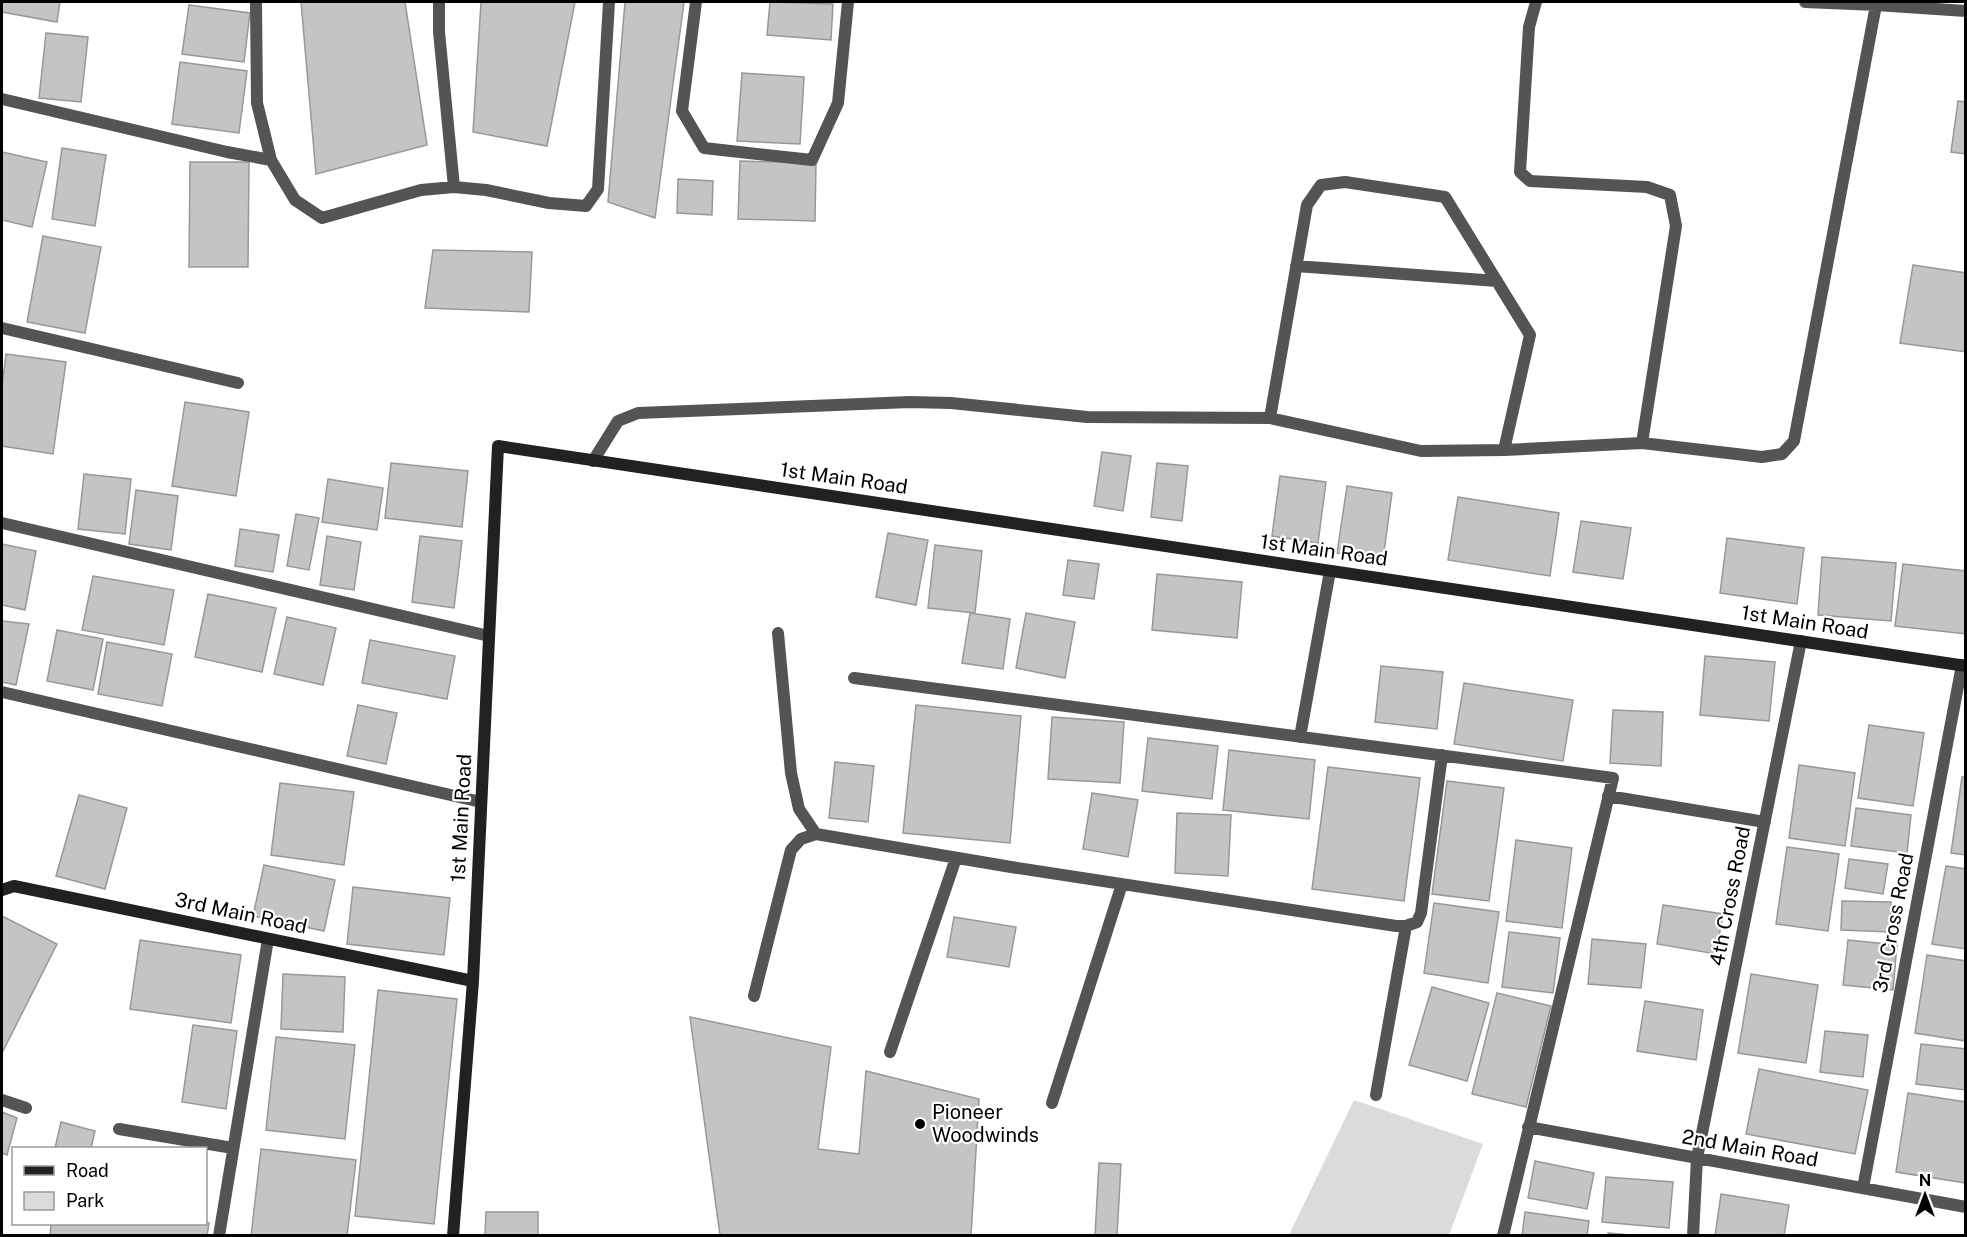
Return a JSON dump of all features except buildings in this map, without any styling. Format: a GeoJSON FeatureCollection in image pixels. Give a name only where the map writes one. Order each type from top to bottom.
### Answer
{"type":"FeatureCollection","features":[{"type":"Feature","properties":{"kind":"street"},"geometry":{"type":"LineString","coordinates":[[256,2],[257,103],[271,160],[295,200],[322,218],[421,190],[454,187],[486,190],[549,203],[586,206],[598,189],[609,2]]}},
{"type":"Feature","properties":{"kind":"street"},"geometry":{"type":"LineString","coordinates":[[439,2],[439,32],[454,187]]}},
{"type":"Feature","properties":{"kind":"street"},"geometry":{"type":"LineString","coordinates":[[696,2],[682,111],[704,148],[812,160],[838,103],[848,2]]}},
{"type":"Feature","properties":{"kind":"street"},"geometry":{"type":"LineString","coordinates":[[1536,2],[1529,27],[1520,172],[1530,181],[1647,187],[1671,195],[1676,226],[1642,443]]}},
{"type":"Feature","properties":{"kind":"street"},"geometry":{"type":"LineString","coordinates":[[1805,2],[1965,11]]}},
{"type":"Feature","properties":{"kind":"street"},"geometry":{"type":"LineString","coordinates":[[593,461],[618,421],[638,413],[910,402],[951,403],[1087,417],[1270,418],[1421,451],[1504,450],[1642,443],[1762,457],[1782,454],[1794,441],[1876,5]]}},
{"type":"Feature","properties":{"kind":"street"},"geometry":{"type":"LineString","coordinates":[[2,99],[227,152],[271,160]]}},
{"type":"Feature","properties":{"kind":"street"},"geometry":{"type":"LineString","coordinates":[[1270,418],[1307,205],[1321,185],[1346,182],[1445,197],[1530,335],[1504,450]]}},
{"type":"Feature","properties":{"kind":"street"},"geometry":{"type":"LineString","coordinates":[[1296,266],[1497,281]]}},
{"type":"Feature","properties":{"kind":"street"},"geometry":{"type":"LineString","coordinates":[[2,328],[238,383]]}},
{"type":"Feature","properties":{"kind":"street","name":"1st Main Road"},"geometry":{"type":"LineString","coordinates":[[453,1236],[473,981],[498,446],[1964,665]]}},
{"type":"Feature","properties":{"kind":"street"},"geometry":{"type":"LineString","coordinates":[[2,523],[489,636]]}},
{"type":"Feature","properties":{"kind":"street"},"geometry":{"type":"LineString","coordinates":[[1300,736],[1330,571]]}},
{"type":"Feature","properties":{"kind":"street"},"geometry":{"type":"LineString","coordinates":[[778,633],[791,773],[799,809],[816,834]]}},
{"type":"Feature","properties":{"kind":"street","name":"4th Cross Road"},"geometry":{"type":"LineString","coordinates":[[1693,1236],[1697,1158],[1801,641]]}},
{"type":"Feature","properties":{"kind":"street","name":"3rd Cross Road"},"geometry":{"type":"LineString","coordinates":[[1863,1188],[1964,665]]}},
{"type":"Feature","properties":{"kind":"street"},"geometry":{"type":"LineString","coordinates":[[854,678],[1613,778],[1503,1236]]}},
{"type":"Feature","properties":{"kind":"street"},"geometry":{"type":"LineString","coordinates":[[2,692],[481,802]]}},
{"type":"Feature","properties":{"kind":"street"},"geometry":{"type":"LineString","coordinates":[[754,996],[791,850],[801,839],[816,834],[1122,884],[1406,926],[1417,922],[1421,914],[1442,755]]}},
{"type":"Feature","properties":{"kind":"street"},"geometry":{"type":"LineString","coordinates":[[1608,796],[1765,822]]}},
{"type":"Feature","properties":{"kind":"street"},"geometry":{"type":"LineString","coordinates":[[890,1052],[956,858]]}},
{"type":"Feature","properties":{"kind":"street"},"geometry":{"type":"LineString","coordinates":[[1052,1103],[1122,884]]}},
{"type":"Feature","properties":{"kind":"street","name":"3rd Main Road"},"geometry":{"type":"LineString","coordinates":[[2,890],[14,886],[473,981]]}},
{"type":"Feature","properties":{"kind":"street"},"geometry":{"type":"LineString","coordinates":[[1376,1095],[1406,926]]}},
{"type":"Feature","properties":{"kind":"street"},"geometry":{"type":"LineString","coordinates":[[219,1236],[268,939]]}},
{"type":"Feature","properties":{"kind":"street"},"geometry":{"type":"LineString","coordinates":[[2,1100],[26,1108]]}},
{"type":"Feature","properties":{"kind":"street","name":"2nd Main Road"},"geometry":{"type":"LineString","coordinates":[[1528,1127],[1965,1207]]}},
{"type":"Feature","properties":{"kind":"street"},"geometry":{"type":"LineString","coordinates":[[119,1129],[233,1148]]}},
{"type":"Feature","properties":{"kind":"green space"},"geometry":{"type":"Polygon","coordinates":[[[1354,1100],[1483,1144],[1449,1235],[1289,1235],[1354,1100]]]}},
{"type":"Feature","properties":{"kind":"place","name":"Pioneer Woodwinds"},"geometry":{"type":"Point","coordinates":[920,1124]}}]}
